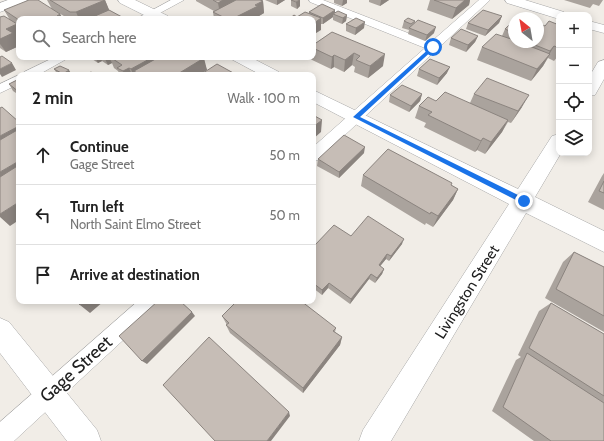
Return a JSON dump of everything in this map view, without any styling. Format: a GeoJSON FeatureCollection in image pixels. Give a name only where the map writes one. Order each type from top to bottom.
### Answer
{"type":"FeatureCollection","features":[{"type":"Feature","properties":{"kind":"street"},"geometry":{"type":"LineString","coordinates":[[0,8],[20,0]]}},
{"type":"Feature","properties":{"kind":"street"},"geometry":{"type":"LineString","coordinates":[[125,0],[150,16]]}},
{"type":"Feature","properties":{"kind":"street"},"geometry":{"type":"LineString","coordinates":[[512,0],[556,14]]}},
{"type":"Feature","properties":{"kind":"street"},"geometry":{"type":"LineString","coordinates":[[592,25],[604,29]]}},
{"type":"Feature","properties":{"kind":"street"},"geometry":{"type":"LineString","coordinates":[[244,60],[267,72]]}},
{"type":"Feature","properties":{"kind":"street"},"geometry":{"type":"LineString","coordinates":[[592,86],[604,65]]}},
{"type":"Feature","properties":{"kind":"street"},"geometry":{"type":"LineString","coordinates":[[316,97],[604,242]]}},
{"type":"Feature","properties":{"kind":"street","name":"Livingston Street"},"geometry":{"type":"LineString","coordinates":[[374,441],[524,201],[556,146]]}},
{"type":"Feature","properties":{"kind":"street"},"geometry":{"type":"LineString","coordinates":[[0,331],[86,441]]}},
{"type":"Feature","properties":{"kind":"lane"},"geometry":{"type":"LineString","coordinates":[[154,16],[179,0]]}},
{"type":"Feature","properties":{"kind":"lane"},"geometry":{"type":"LineString","coordinates":[[314,0],[433,47]]}},
{"type":"Feature","properties":{"kind":"lane"},"geometry":{"type":"LineString","coordinates":[[316,153],[485,0]]}},
{"type":"Feature","properties":{"kind":"lane"},"geometry":{"type":"LineString","coordinates":[[38,72],[59,60]]}},
{"type":"Feature","properties":{"kind":"lane"},"geometry":{"type":"LineString","coordinates":[[0,89],[16,81]]}},
{"type":"Feature","properties":{"kind":"lane","name":"Gage Street"},"geometry":{"type":"LineString","coordinates":[[0,438],[149,304]]}},
{"type":"Feature","properties":{"kind":"building"},"geometry":{"type":"Polygon","coordinates":[[[29,0],[38,0],[60,14],[57,16],[16,16],[16,18],[4,10],[29,0]]]}},
{"type":"Feature","properties":{"kind":"building"},"geometry":{"type":"Polygon","coordinates":[[[50,0],[105,0],[76,12],[70,12],[50,0]]]}},
{"type":"Feature","properties":{"kind":"building"},"geometry":{"type":"Polygon","coordinates":[[[213,0],[223,0],[218,3],[213,0]]]}},
{"type":"Feature","properties":{"kind":"building"},"geometry":{"type":"Polygon","coordinates":[[[236,0],[263,1],[255,5],[258,6],[238,16],[221,16],[213,12],[236,0]]]}},
{"type":"Feature","properties":{"kind":"building"},"geometry":{"type":"Polygon","coordinates":[[[434,0],[465,0],[456,8],[434,0]]]}},
{"type":"Feature","properties":{"kind":"building"},"geometry":{"type":"Polygon","coordinates":[[[322,4],[335,10],[323,18],[309,12],[322,4]]]}},
{"type":"Feature","properties":{"kind":"building"},"geometry":{"type":"Polygon","coordinates":[[[109,10],[120,16],[95,16],[109,10]]]}},
{"type":"Feature","properties":{"kind":"building"},"geometry":{"type":"Polygon","coordinates":[[[483,10],[502,16],[488,30],[468,23],[483,10]]]}},
{"type":"Feature","properties":{"kind":"building"},"geometry":{"type":"Polygon","coordinates":[[[338,11],[347,15],[343,18],[333,14],[338,11]]]}},
{"type":"Feature","properties":{"kind":"building"},"geometry":{"type":"Polygon","coordinates":[[[305,12],[316,16],[299,16],[305,12]]]}},
{"type":"Feature","properties":{"kind":"building"},"geometry":{"type":"Polygon","coordinates":[[[4,16],[16,24],[6,29],[13,33],[0,39],[0,17],[4,16]]]}},
{"type":"Feature","properties":{"kind":"building"},"geometry":{"type":"Polygon","coordinates":[[[316,16],[321,18],[316,22],[316,16]]]}},
{"type":"Feature","properties":{"kind":"building"},"geometry":{"type":"Polygon","coordinates":[[[356,18],[365,22],[356,28],[346,24],[356,18]]]}},
{"type":"Feature","properties":{"kind":"building"},"geometry":{"type":"Polygon","coordinates":[[[408,18],[415,21],[411,24],[404,21],[408,18]]]}},
{"type":"Feature","properties":{"kind":"building"},"geometry":{"type":"Polygon","coordinates":[[[418,20],[436,27],[427,35],[409,28],[418,20]]]}},
{"type":"Feature","properties":{"kind":"building"},"geometry":{"type":"Polygon","coordinates":[[[549,21],[556,24],[556,47],[554,46],[550,51],[542,48],[544,48],[545,26],[549,21]]]}},
{"type":"Feature","properties":{"kind":"building"},"geometry":{"type":"Polygon","coordinates":[[[461,29],[478,36],[468,45],[451,38],[461,29]]]}},
{"type":"Feature","properties":{"kind":"building"},"geometry":{"type":"Polygon","coordinates":[[[332,32],[385,54],[370,66],[356,60],[360,56],[354,53],[345,60],[334,55],[332,57],[316,49],[316,43],[332,32]]]}},
{"type":"Feature","properties":{"kind":"building"},"geometry":{"type":"Polygon","coordinates":[[[496,34],[508,38],[508,48],[534,48],[550,54],[537,69],[482,47],[496,34]]]}},
{"type":"Feature","properties":{"kind":"building"},"geometry":{"type":"Polygon","coordinates":[[[2,56],[12,63],[0,69],[0,57],[2,56]]]}},
{"type":"Feature","properties":{"kind":"building"},"geometry":{"type":"Polygon","coordinates":[[[430,59],[450,67],[439,78],[419,69],[430,59]]]}},
{"type":"Feature","properties":{"kind":"building"},"geometry":{"type":"Polygon","coordinates":[[[114,60],[148,60],[131,69],[129,68],[123,71],[117,68],[122,65],[114,60]]]}},
{"type":"Feature","properties":{"kind":"building"},"geometry":{"type":"Polygon","coordinates":[[[154,60],[201,60],[181,72],[134,71],[154,60]]]}},
{"type":"Feature","properties":{"kind":"building"},"geometry":{"type":"Polygon","coordinates":[[[217,64],[232,72],[205,72],[217,64]]]}},
{"type":"Feature","properties":{"kind":"building"},"geometry":{"type":"Polygon","coordinates":[[[60,66],[69,70],[66,72],[59,72],[54,69],[60,66]]]}},
{"type":"Feature","properties":{"kind":"building"},"geometry":{"type":"Polygon","coordinates":[[[487,78],[529,95],[518,111],[474,94],[487,78]]]}},
{"type":"Feature","properties":{"kind":"building"},"geometry":{"type":"Polygon","coordinates":[[[16,80],[16,90],[9,84],[16,80]]]}},
{"type":"Feature","properties":{"kind":"building"},"geometry":{"type":"Polygon","coordinates":[[[402,85],[422,94],[411,106],[390,95],[402,85]]]}},
{"type":"Feature","properties":{"kind":"building"},"geometry":{"type":"Polygon","coordinates":[[[445,92],[508,120],[491,142],[483,138],[481,141],[428,115],[432,112],[419,106],[428,97],[436,101],[445,92]]]}},
{"type":"Feature","properties":{"kind":"building"},"geometry":{"type":"Polygon","coordinates":[[[2,107],[16,119],[16,128],[0,136],[0,108],[2,107]]]}},
{"type":"Feature","properties":{"kind":"building"},"geometry":{"type":"Polygon","coordinates":[[[316,117],[322,120],[316,125],[316,117]]]}},
{"type":"Feature","properties":{"kind":"building"},"geometry":{"type":"Polygon","coordinates":[[[16,131],[16,163],[0,172],[0,140],[16,131]]]}},
{"type":"Feature","properties":{"kind":"building"},"geometry":{"type":"Polygon","coordinates":[[[344,135],[365,147],[339,172],[318,159],[344,135]]]}},
{"type":"Feature","properties":{"kind":"building"},"geometry":{"type":"Polygon","coordinates":[[[388,149],[452,183],[451,185],[458,189],[438,216],[431,212],[430,214],[363,175],[388,149]]]}},
{"type":"Feature","properties":{"kind":"building"},"geometry":{"type":"Polygon","coordinates":[[[16,167],[16,204],[0,214],[0,177],[16,167]]]}},
{"type":"Feature","properties":{"kind":"building"},"geometry":{"type":"Polygon","coordinates":[[[604,181],[604,193],[599,191],[604,181]]]}},
{"type":"Feature","properties":{"kind":"building"},"geometry":{"type":"Polygon","coordinates":[[[368,216],[404,239],[391,256],[387,254],[379,265],[384,269],[377,278],[371,274],[351,299],[329,283],[322,290],[316,285],[316,244],[334,225],[351,236],[368,216]]]}},
{"type":"Feature","properties":{"kind":"building"},"geometry":{"type":"Polygon","coordinates":[[[574,252],[604,267],[604,316],[556,289],[574,252]]]}},
{"type":"Feature","properties":{"kind":"building"},"geometry":{"type":"Polygon","coordinates":[[[551,303],[604,334],[604,396],[529,348],[551,303]]]}},
{"type":"Feature","properties":{"kind":"building"},"geometry":{"type":"Polygon","coordinates":[[[155,304],[183,304],[192,312],[142,361],[119,336],[155,304]]]}},
{"type":"Feature","properties":{"kind":"building"},"geometry":{"type":"Polygon","coordinates":[[[234,304],[305,304],[336,328],[333,331],[342,337],[303,388],[226,325],[229,323],[222,316],[234,304]]]}},
{"type":"Feature","properties":{"kind":"building"},"geometry":{"type":"Polygon","coordinates":[[[209,337],[289,412],[267,441],[215,441],[163,385],[209,337]]]}},
{"type":"Feature","properties":{"kind":"building"},"geometry":{"type":"Polygon","coordinates":[[[527,353],[604,403],[604,441],[551,441],[503,407],[527,353]]]}},
{"type":"Feature","properties":{"kind":"route"},"geometry":{"type":"LineString","coordinates":[[433,47],[356,117],[524,201]]}}]}
